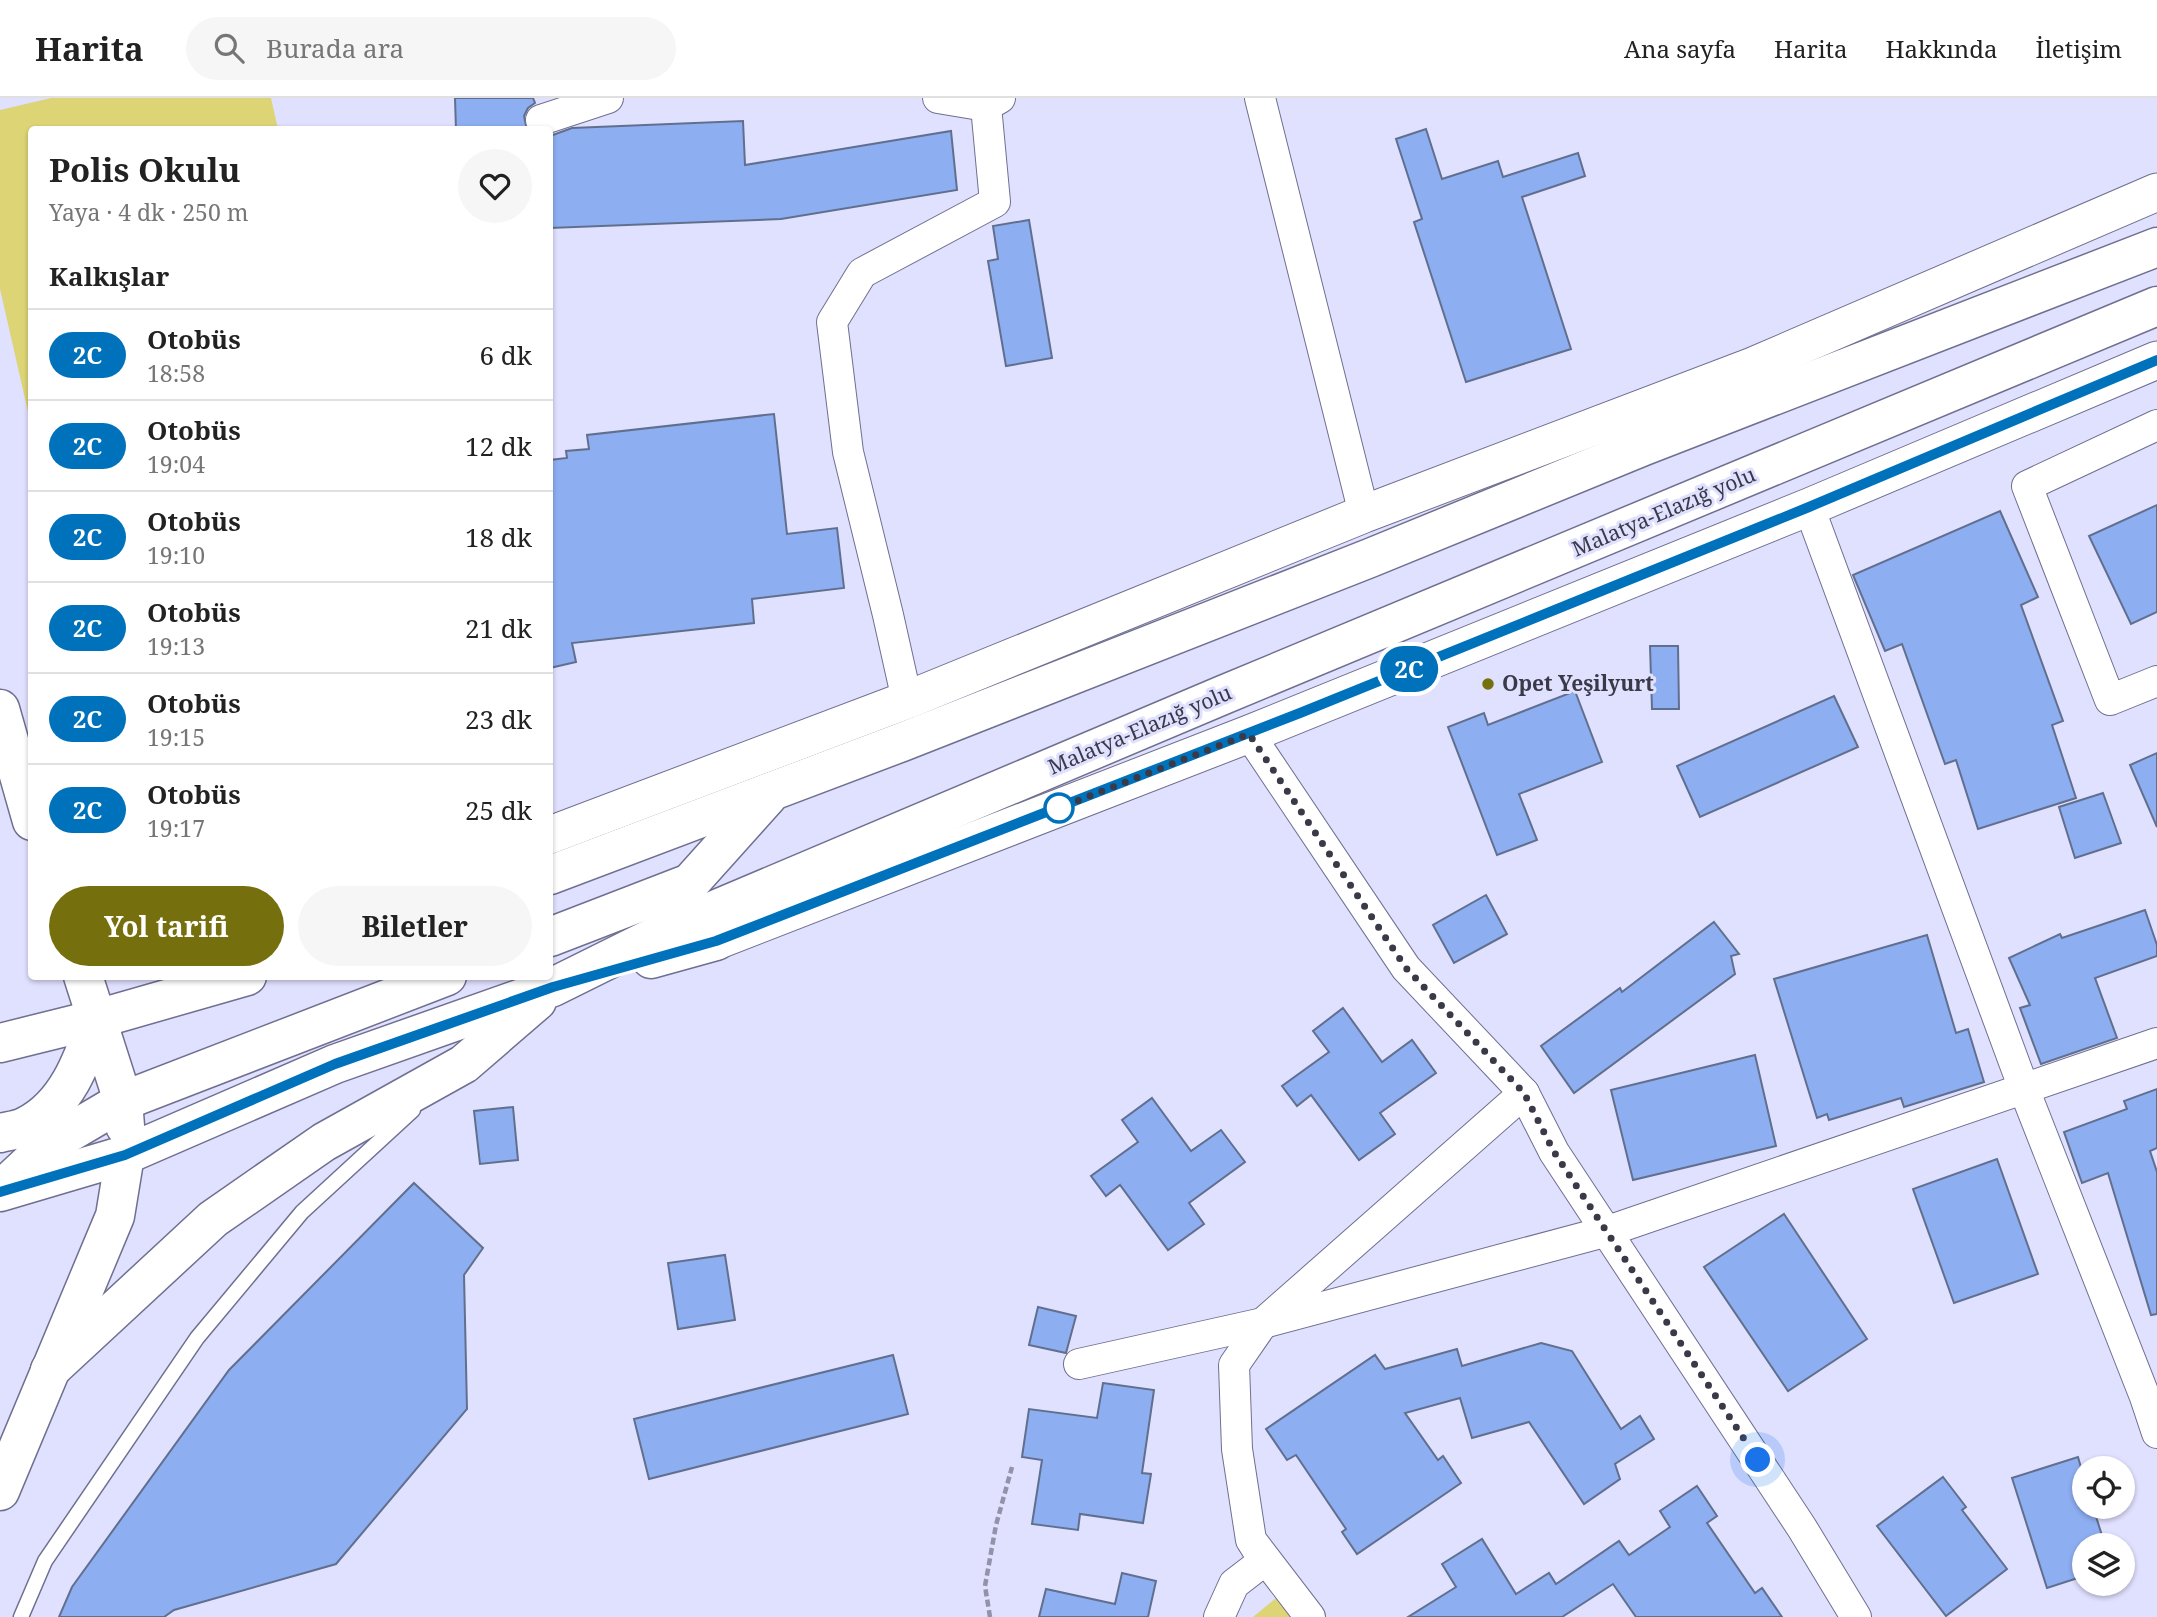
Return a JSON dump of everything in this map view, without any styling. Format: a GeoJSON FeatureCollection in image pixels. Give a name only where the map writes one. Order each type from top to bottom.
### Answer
{"type":"FeatureCollection","features":[{"type":"Feature","properties":{"kind":"main road"},"geometry":{"type":"LineString","coordinates":[[553,874],[1218,618],[1657,441],[2157,247]]}},
{"type":"Feature","properties":{"kind":"main road","name":"Malatya-Elazığ yolu"},"geometry":{"type":"LineString","coordinates":[[0,1192],[125,1155],[335,1064],[553,987],[672,928],[2157,306]]}},
{"type":"Feature","properties":{"kind":"main road"},"geometry":{"type":"LineString","coordinates":[[0,709],[28,806]]}},
{"type":"Feature","properties":{"kind":"main road"},"geometry":{"type":"LineString","coordinates":[[553,936],[690,883],[772,791]]}},
{"type":"Feature","properties":{"kind":"main road"},"geometry":{"type":"LineString","coordinates":[[50,1370],[213,1219],[324,1142],[464,1063],[553,987],[716,941]]}},
{"type":"Feature","properties":{"kind":"main road"},"geometry":{"type":"LineString","coordinates":[[84,980],[97,1019],[138,1095],[170,1136]]}},
{"type":"Feature","properties":{"kind":"main road"},"geometry":{"type":"LineString","coordinates":[[0,1043],[97,1019],[233,980]]}},
{"type":"Feature","properties":{"kind":"main road"},"geometry":{"type":"LineString","coordinates":[[0,1192],[50,1144],[138,1095],[437,980]]}},
{"type":"Feature","properties":{"kind":"main road"},"geometry":{"type":"LineString","coordinates":[[0,1133],[26,1126],[52,1107],[74,1079],[97,1019]]}},
{"type":"Feature","properties":{"kind":"main road"},"geometry":{"type":"LineString","coordinates":[[0,1490],[115,1216],[138,1095]]}},
{"type":"Feature","properties":{"kind":"street"},"geometry":{"type":"LineString","coordinates":[[541,120],[608,98]]}},
{"type":"Feature","properties":{"kind":"street"},"geometry":{"type":"LineString","coordinates":[[907,700],[848,452],[832,322],[862,273],[995,202],[993,102],[938,98]]}},
{"type":"Feature","properties":{"kind":"street"},"geometry":{"type":"LineString","coordinates":[[1260,98],[1364,514]]}},
{"type":"Feature","properties":{"kind":"street"},"geometry":{"type":"LineString","coordinates":[[553,834],[907,700],[1364,514],[1753,366],[2157,192]]}},
{"type":"Feature","properties":{"kind":"street"},"geometry":{"type":"LineString","coordinates":[[716,941],[1249,734],[1809,507],[2157,360]]}},
{"type":"Feature","properties":{"kind":"street"},"geometry":{"type":"LineString","coordinates":[[1218,618],[1475,505],[1753,366]]}},
{"type":"Feature","properties":{"kind":"street"},"geometry":{"type":"LineString","coordinates":[[2155,432],[2028,486],[2110,700],[2157,681]]}},
{"type":"Feature","properties":{"kind":"street"},"geometry":{"type":"LineString","coordinates":[[1809,507],[2024,1089],[2157,1433]]}},
{"type":"Feature","properties":{"kind":"street"},"geometry":{"type":"LineString","coordinates":[[1249,734],[1406,968],[1524,1093],[1554,1152],[1802,1528],[1856,1617]]}},
{"type":"Feature","properties":{"kind":"street"},"geometry":{"type":"LineString","coordinates":[[1079,1364],[1264,1323],[1608,1231],[2157,1043]]}},
{"type":"Feature","properties":{"kind":"street"},"geometry":{"type":"LineString","coordinates":[[1219,1617],[1234,1584],[1264,1561],[1251,1540],[1237,1449],[1234,1366],[1264,1323],[1524,1093]]}},
{"type":"Feature","properties":{"kind":"street"},"geometry":{"type":"LineString","coordinates":[[1251,1540],[1310,1617]]}},
{"type":"Feature","properties":{"kind":"lane"},"geometry":{"type":"LineString","coordinates":[[21,1617],[45,1561],[197,1338],[302,1212],[464,1063]]}},
{"type":"Feature","properties":{"kind":"path"},"geometry":{"type":"LineString","coordinates":[[990,1617],[985,1586],[996,1525],[1012,1467]]}},
{"type":"Feature","properties":{"kind":"shaded area"},"geometry":{"type":"Polygon","coordinates":[[[51,98],[271,98],[277,126],[28,126],[28,412],[0,289],[0,110],[51,98]]]}},
{"type":"Feature","properties":{"kind":"shaded area"},"geometry":{"type":"Polygon","coordinates":[[[1282,1593],[1320,1617],[1253,1617],[1282,1593]]]}},
{"type":"Feature","properties":{"kind":"building"},"geometry":{"type":"Polygon","coordinates":[[[455,98],[533,98],[535,103],[528,108],[524,116],[526,126],[456,126],[455,98]]]}},
{"type":"Feature","properties":{"kind":"building"},"geometry":{"type":"Polygon","coordinates":[[[743,121],[745,165],[951,131],[957,190],[781,219],[553,228],[553,135],[572,128],[743,121]]]}},
{"type":"Feature","properties":{"kind":"building"},"geometry":{"type":"Polygon","coordinates":[[[1426,129],[1442,179],[1498,161],[1503,177],[1578,153],[1585,176],[1522,197],[1571,349],[1466,382],[1414,222],[1422,219],[1396,139],[1426,129]]]}},
{"type":"Feature","properties":{"kind":"building"},"geometry":{"type":"Polygon","coordinates":[[[1029,220],[1052,358],[1006,366],[988,261],[998,259],[993,226],[1029,220]]]}},
{"type":"Feature","properties":{"kind":"building"},"geometry":{"type":"Polygon","coordinates":[[[774,414],[787,534],[837,528],[844,588],[752,599],[754,623],[572,643],[576,662],[553,667],[553,460],[567,458],[566,451],[589,449],[587,435],[774,414]]]}},
{"type":"Feature","properties":{"kind":"building"},"geometry":{"type":"Polygon","coordinates":[[[2157,505],[2157,612],[2131,624],[2089,536],[2157,505]]]}},
{"type":"Feature","properties":{"kind":"building"},"geometry":{"type":"Polygon","coordinates":[[[2000,511],[2038,597],[2021,605],[2063,721],[2052,725],[2076,798],[1978,829],[1956,760],[1945,764],[1902,644],[1885,651],[1853,575],[2000,511]]]}},
{"type":"Feature","properties":{"kind":"building"},"geometry":{"type":"Polygon","coordinates":[[[1650,646],[1678,646],[1679,709],[1652,709],[1650,646]]]}},
{"type":"Feature","properties":{"kind":"building"},"geometry":{"type":"Polygon","coordinates":[[[1575,691],[1602,762],[1519,794],[1537,840],[1497,855],[1448,727],[1484,713],[1488,725],[1575,691]]]}},
{"type":"Feature","properties":{"kind":"building"},"geometry":{"type":"Polygon","coordinates":[[[1834,696],[1858,747],[1700,817],[1677,766],[1834,696]]]}},
{"type":"Feature","properties":{"kind":"building"},"geometry":{"type":"Polygon","coordinates":[[[2157,753],[2157,827],[2130,765],[2157,753]]]}},
{"type":"Feature","properties":{"kind":"building"},"geometry":{"type":"Polygon","coordinates":[[[2103,793],[2121,843],[2075,858],[2059,807],[2103,793]]]}},
{"type":"Feature","properties":{"kind":"building"},"geometry":{"type":"Polygon","coordinates":[[[1486,895],[1507,934],[1454,963],[1433,925],[1486,895]]]}},
{"type":"Feature","properties":{"kind":"building"},"geometry":{"type":"Polygon","coordinates":[[[2145,910],[2157,945],[2157,956],[2095,978],[2117,1038],[2041,1064],[2020,1008],[2030,1005],[2009,958],[2060,934],[2062,938],[2145,910]]]}},
{"type":"Feature","properties":{"kind":"building"},"geometry":{"type":"Polygon","coordinates":[[[1714,922],[1739,954],[1731,956],[1735,974],[1574,1093],[1541,1046],[1620,988],[1622,992],[1714,922]]]}},
{"type":"Feature","properties":{"kind":"building"},"geometry":{"type":"Polygon","coordinates":[[[1927,935],[1956,1033],[1968,1029],[1984,1082],[1904,1107],[1901,1098],[1829,1120],[1827,1114],[1817,1118],[1774,979],[1927,935]]]}},
{"type":"Feature","properties":{"kind":"building"},"geometry":{"type":"Polygon","coordinates":[[[1343,1008],[1382,1062],[1412,1040],[1436,1073],[1380,1113],[1395,1134],[1359,1160],[1311,1095],[1297,1106],[1282,1086],[1329,1052],[1313,1031],[1343,1008]]]}},
{"type":"Feature","properties":{"kind":"building"},"geometry":{"type":"Polygon","coordinates":[[[1755,1055],[1776,1146],[1633,1180],[1611,1090],[1755,1055]]]}},
{"type":"Feature","properties":{"kind":"building"},"geometry":{"type":"Polygon","coordinates":[[[2157,1089],[2157,1148],[2150,1151],[2157,1172],[2157,1314],[2151,1315],[2108,1173],[2082,1183],[2064,1132],[2127,1109],[2124,1101],[2157,1089]]]}},
{"type":"Feature","properties":{"kind":"building"},"geometry":{"type":"Polygon","coordinates":[[[1152,1098],[1191,1151],[1221,1130],[1245,1162],[1189,1203],[1204,1224],[1168,1250],[1120,1185],[1106,1196],[1091,1176],[1138,1142],[1122,1120],[1152,1098]]]}},
{"type":"Feature","properties":{"kind":"building"},"geometry":{"type":"Polygon","coordinates":[[[513,1107],[518,1160],[480,1164],[474,1111],[513,1107]]]}},
{"type":"Feature","properties":{"kind":"building"},"geometry":{"type":"Polygon","coordinates":[[[1997,1159],[2038,1274],[1954,1303],[1913,1189],[1997,1159]]]}},
{"type":"Feature","properties":{"kind":"building"},"geometry":{"type":"Polygon","coordinates":[[[414,1183],[483,1248],[464,1275],[467,1409],[336,1564],[174,1610],[164,1617],[59,1617],[72,1587],[229,1370],[414,1183]]]}},
{"type":"Feature","properties":{"kind":"building"},"geometry":{"type":"Polygon","coordinates":[[[1784,1214],[1867,1339],[1788,1391],[1704,1267],[1784,1214]]]}},
{"type":"Feature","properties":{"kind":"building"},"geometry":{"type":"Polygon","coordinates":[[[725,1255],[735,1320],[678,1329],[668,1263],[725,1255]]]}},
{"type":"Feature","properties":{"kind":"building"},"geometry":{"type":"Polygon","coordinates":[[[1038,1307],[1076,1316],[1066,1353],[1029,1345],[1038,1307]]]}},
{"type":"Feature","properties":{"kind":"building"},"geometry":{"type":"Polygon","coordinates":[[[1541,1343],[1572,1351],[1621,1429],[1640,1416],[1654,1439],[1615,1464],[1620,1479],[1584,1504],[1529,1422],[1472,1438],[1460,1398],[1405,1413],[1438,1460],[1443,1456],[1461,1483],[1357,1554],[1342,1532],[1346,1529],[1296,1455],[1287,1460],[1266,1429],[1375,1355],[1385,1369],[1457,1349],[1462,1366],[1541,1343]]]}},
{"type":"Feature","properties":{"kind":"building"},"geometry":{"type":"Polygon","coordinates":[[[893,1355],[908,1414],[649,1479],[634,1419],[893,1355]]]}},
{"type":"Feature","properties":{"kind":"building"},"geometry":{"type":"Polygon","coordinates":[[[1103,1383],[1154,1390],[1142,1473],[1151,1474],[1143,1523],[1080,1514],[1078,1530],[1032,1524],[1042,1460],[1022,1457],[1029,1409],[1097,1418],[1103,1383]]]}},
{"type":"Feature","properties":{"kind":"building"},"geometry":{"type":"Polygon","coordinates":[[[2072,1459],[2072,1519],[2097,1519],[2101,1533],[2072,1533],[2072,1580],[2047,1588],[2012,1478],[2072,1459]]]}},
{"type":"Feature","properties":{"kind":"building"},"geometry":{"type":"Polygon","coordinates":[[[1943,1477],[1966,1507],[1962,1510],[2007,1569],[1946,1616],[1877,1526],[1943,1477]]]}},
{"type":"Feature","properties":{"kind":"building"},"geometry":{"type":"Polygon","coordinates":[[[1697,1486],[1717,1516],[1707,1523],[1755,1593],[1762,1588],[1782,1617],[1636,1617],[1613,1584],[1562,1617],[1408,1617],[1456,1587],[1442,1564],[1482,1539],[1516,1594],[1549,1573],[1556,1584],[1619,1541],[1629,1555],[1670,1527],[1660,1511],[1697,1486]]]}},
{"type":"Feature","properties":{"kind":"building"},"geometry":{"type":"Polygon","coordinates":[[[1122,1573],[1156,1581],[1148,1617],[1039,1617],[1046,1589],[1115,1604],[1122,1573]]]}},
{"type":"Feature","properties":{"kind":"bus line","name":"2C"},"geometry":{"type":"LineString","coordinates":[[0,1192],[125,1155],[335,1064],[553,987],[716,941],[1300,713],[1809,507],[2157,360]]}},
{"type":"Feature","properties":{"kind":"place","name":"Opet Yeşilyurt"},"geometry":{"type":"Point","coordinates":[1488,684]}},
{"type":"Feature","properties":{"kind":"route"},"geometry":{"type":"LineString","coordinates":[[1059,808],[1051,811],[1249,734],[1406,968],[1524,1093],[1554,1152],[1758,1460]]}}]}
